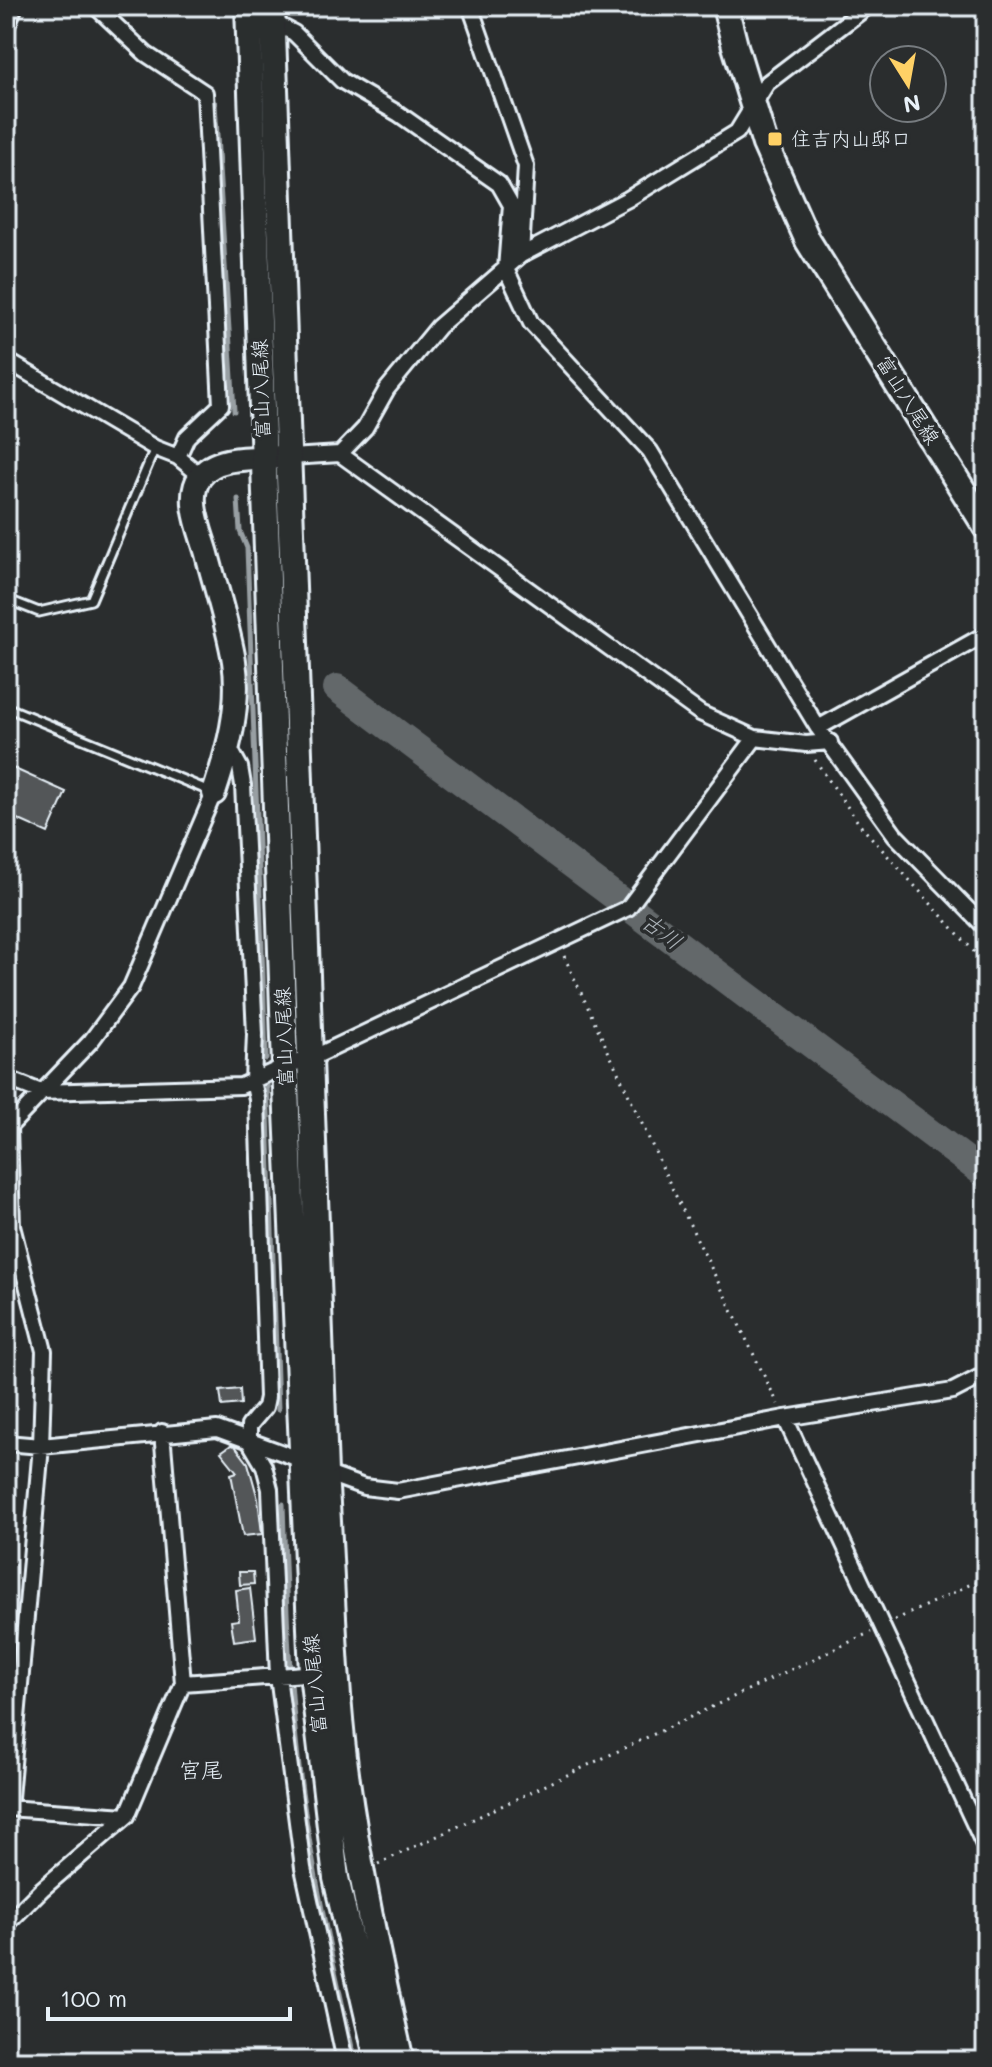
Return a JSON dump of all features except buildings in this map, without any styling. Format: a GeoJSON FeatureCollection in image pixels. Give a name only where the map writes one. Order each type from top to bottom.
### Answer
{"type":"FeatureCollection","features":[{"type":"Feature","properties":{"kind":"main road","name":"富山八尾線"},"geometry":{"type":"LineString","coordinates":[[248,6],[285,1066],[312,1673],[336,1878],[378,2061]]}},
{"type":"Feature","properties":{"kind":"main road","name":"富山八尾線"},"geometry":{"type":"LineString","coordinates":[[725,6],[753,106],[777,172],[808,241],[986,527]]}},
{"type":"Feature","properties":{"kind":"main road","name":"富山八尾線"},"geometry":{"type":"LineString","coordinates":[[272,14],[325,1473],[345,1764],[361,1872],[401,2061]]}},
{"type":"Feature","properties":{"kind":"street"},"geometry":{"type":"LineString","coordinates":[[6,28],[15,6]]}},
{"type":"Feature","properties":{"kind":"street"},"geometry":{"type":"LineString","coordinates":[[95,6],[146,54],[205,93],[221,405],[187,437],[178,457]]}},
{"type":"Feature","properties":{"kind":"street"},"geometry":{"type":"LineString","coordinates":[[470,6],[526,166],[521,255]]}},
{"type":"Feature","properties":{"kind":"street"},"geometry":{"type":"LineString","coordinates":[[340,454],[365,428],[387,389],[438,327],[521,255],[628,199],[737,132],[767,83],[868,6]]}},
{"type":"Feature","properties":{"kind":"street"},"geometry":{"type":"LineString","coordinates":[[272,14],[342,81],[399,114],[499,184],[511,205],[506,269],[531,323],[650,451],[818,728],[895,835],[986,928]]}},
{"type":"Feature","properties":{"kind":"street"},"geometry":{"type":"LineString","coordinates":[[6,360],[155,448],[178,457],[201,476]]}},
{"type":"Feature","properties":{"kind":"street"},"geometry":{"type":"LineString","coordinates":[[127,1816],[7,1809],[41,1446],[44,1351],[12,1226],[8,1128],[91,1041],[131,987],[214,793],[229,747],[235,707],[234,662],[196,512],[196,485],[201,476],[220,463],[340,454],[700,713],[755,738],[806,744],[830,742]]}},
{"type":"Feature","properties":{"kind":"street"},"geometry":{"type":"LineString","coordinates":[[818,728],[986,634]]}},
{"type":"Feature","properties":{"kind":"street"},"geometry":{"type":"LineString","coordinates":[[6,1078],[41,1092],[241,1086],[285,1066],[312,1058],[628,908],[755,738]]}},
{"type":"Feature","properties":{"kind":"street"},"geometry":{"type":"LineString","coordinates":[[229,747],[240,767],[243,785],[267,1397],[265,1407],[249,1426],[249,1441],[264,1466],[270,1489],[278,1676],[303,1868],[345,2061]]}},
{"type":"Feature","properties":{"kind":"street"},"geometry":{"type":"LineString","coordinates":[[6,1443],[41,1446],[217,1429],[364,1487],[398,1491],[785,1418],[953,1391],[986,1374]]}},
{"type":"Feature","properties":{"kind":"street"},"geometry":{"type":"LineString","coordinates":[[785,1418],[986,1849]]}},
{"type":"Feature","properties":{"kind":"street"},"geometry":{"type":"LineString","coordinates":[[6,1925],[127,1816],[183,1683],[162,1432]]}},
{"type":"Feature","properties":{"kind":"street"},"geometry":{"type":"LineString","coordinates":[[183,1683],[338,1672]]}},
{"type":"Feature","properties":{"kind":"lane"},"geometry":{"type":"LineString","coordinates":[[6,613],[8,600],[39,612],[91,600],[155,448]]}},
{"type":"Feature","properties":{"kind":"lane"},"geometry":{"type":"LineString","coordinates":[[6,707],[214,793]]}},
{"type":"Feature","properties":{"kind":"path"},"geometry":{"type":"LineString","coordinates":[[806,744],[822,773],[860,825],[986,965]]}},
{"type":"Feature","properties":{"kind":"path"},"geometry":{"type":"LineString","coordinates":[[558,943],[670,1184],[785,1418]]}},
{"type":"Feature","properties":{"kind":"path"},"geometry":{"type":"LineString","coordinates":[[361,1872],[986,1577]]}},
{"type":"Feature","properties":{"kind":"waterway"},"geometry":{"type":"LineString","coordinates":[[215,103],[234,411]]}},
{"type":"Feature","properties":{"kind":"waterway"},"geometry":{"type":"LineString","coordinates":[[238,499],[240,531],[247,548],[266,1059]]}},
{"type":"Feature","properties":{"kind":"waterway","name":"古川"},"geometry":{"type":"LineString","coordinates":[[337,688],[986,1175]]}},
{"type":"Feature","properties":{"kind":"waterway"},"geometry":{"type":"LineString","coordinates":[[267,1083],[278,1410]]}},
{"type":"Feature","properties":{"kind":"waterway"},"geometry":{"type":"LineString","coordinates":[[283,1504],[291,1683],[302,1791],[319,1893],[355,2061]]}},
{"type":"Feature","properties":{"kind":"place","name":"住吉内山邸口"},"geometry":{"type":"Point","coordinates":[775,139]}},
{"type":"Feature","properties":{"kind":"district","name":"宮尾"},"geometry":{"type":"Point","coordinates":[201,1770]}}]}
